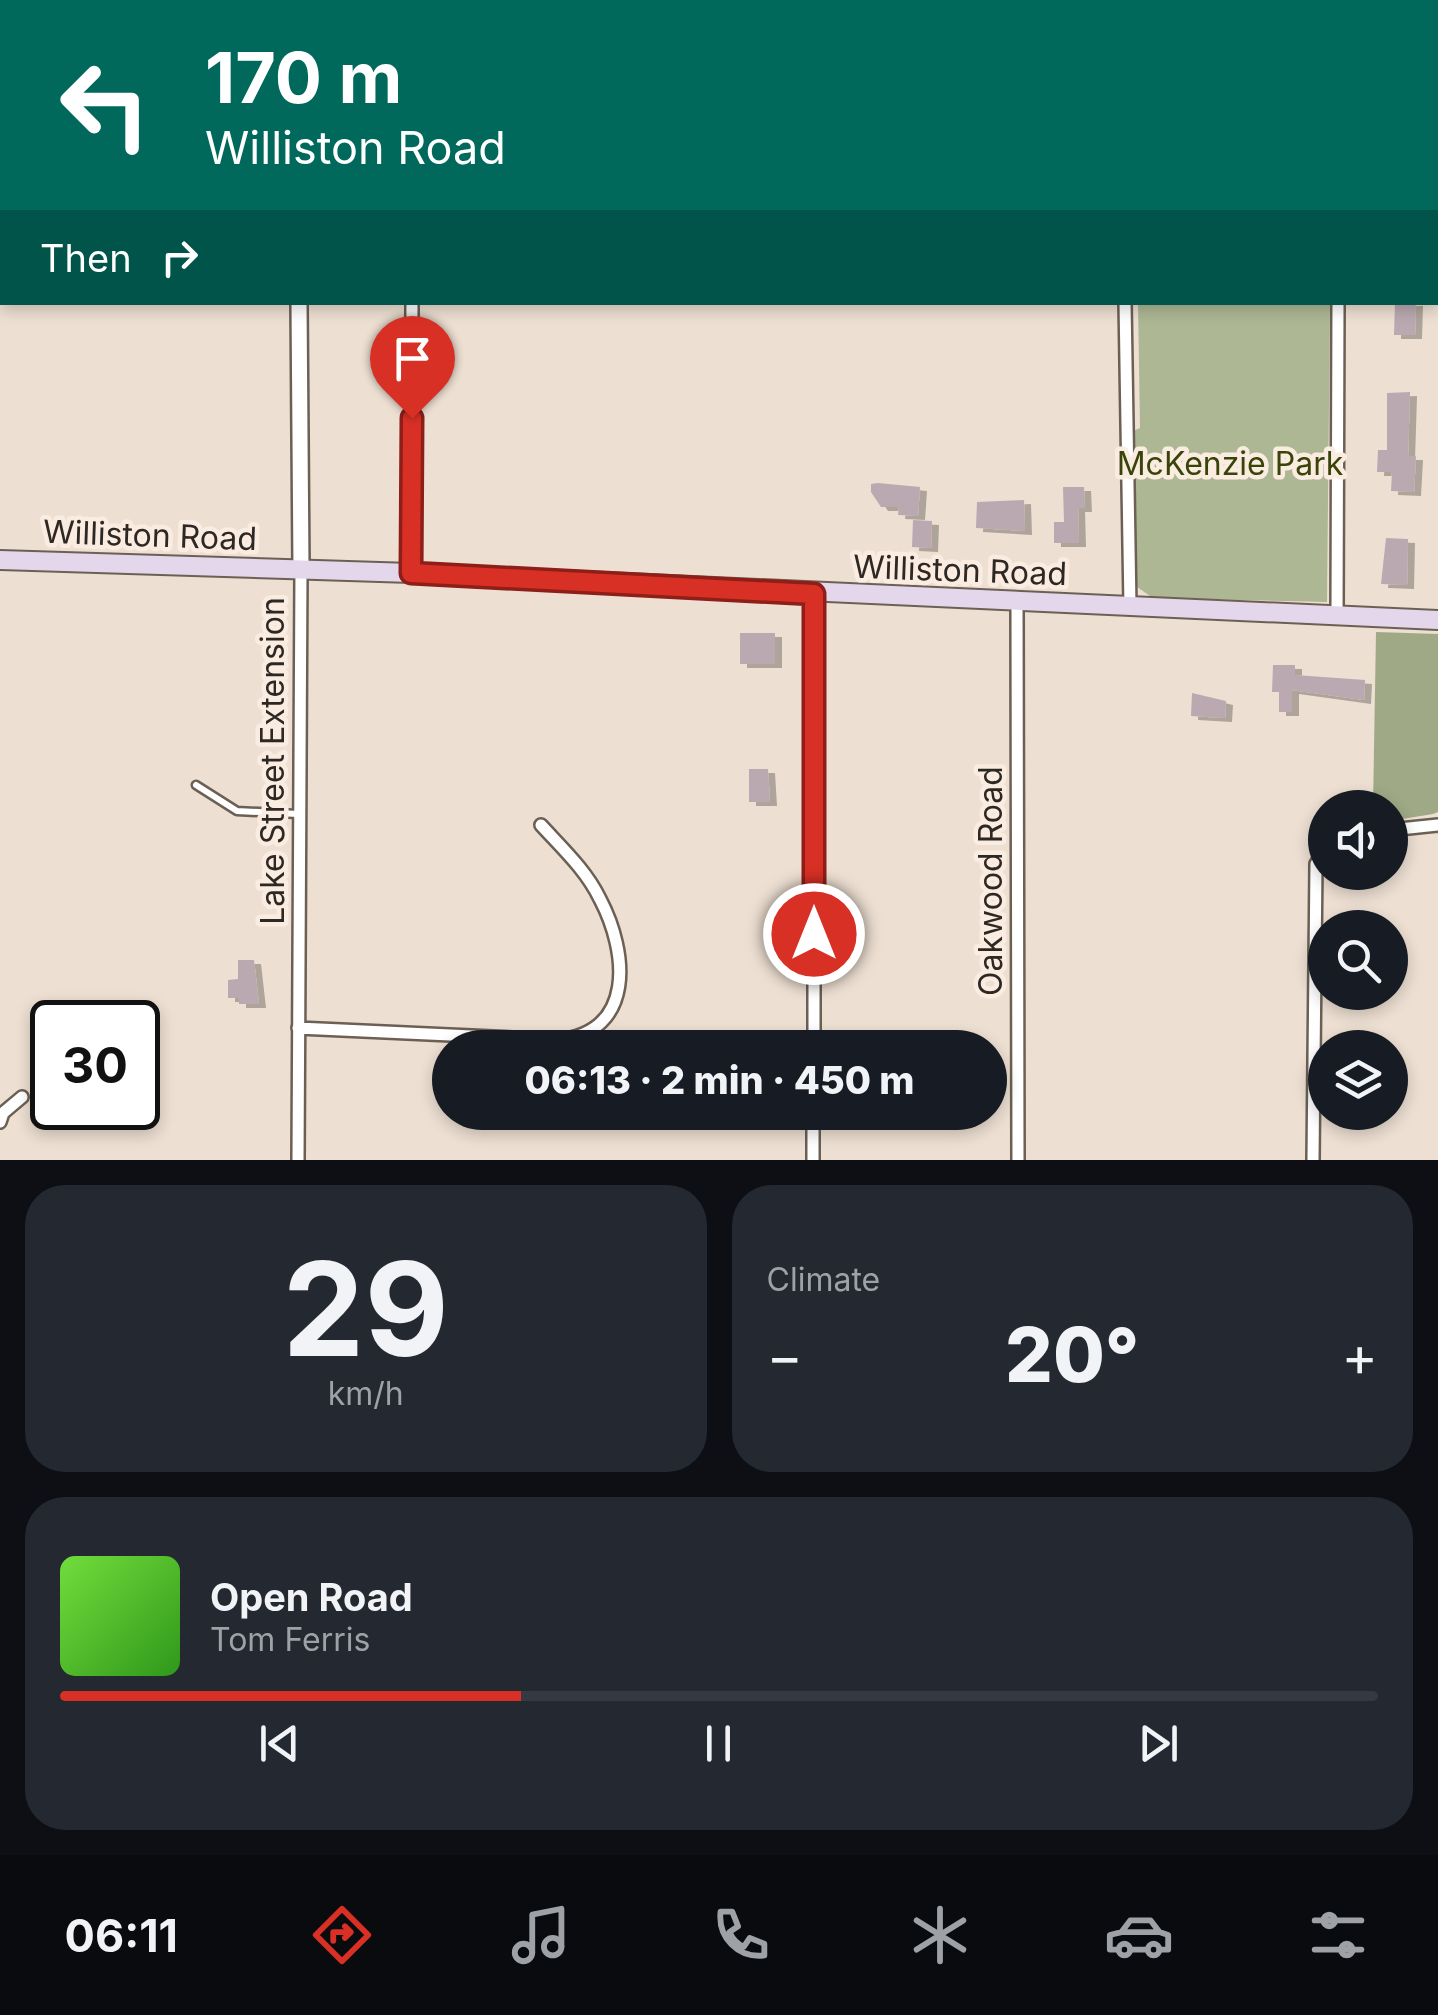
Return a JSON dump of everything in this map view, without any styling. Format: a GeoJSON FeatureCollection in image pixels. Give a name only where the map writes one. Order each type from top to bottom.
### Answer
{"type":"FeatureCollection","features":[{"type":"Feature","properties":{"kind":"main road","name":"Williston Road"},"geometry":{"type":"LineString","coordinates":[[0,560],[411,573],[1438,620]]}},
{"type":"Feature","properties":{"kind":"street","name":"Lake Street Extension"},"geometry":{"type":"LineString","coordinates":[[298,1160],[299,305]]}},
{"type":"Feature","properties":{"kind":"street"},"geometry":{"type":"LineString","coordinates":[[411,573],[412,305]]}},
{"type":"Feature","properties":{"kind":"street"},"geometry":{"type":"LineString","coordinates":[[1125,305],[1130,607]]}},
{"type":"Feature","properties":{"kind":"street"},"geometry":{"type":"LineString","coordinates":[[1338,305],[1338,615]]}},
{"type":"Feature","properties":{"kind":"street"},"geometry":{"type":"LineString","coordinates":[[814,594],[814,1030]]}},
{"type":"Feature","properties":{"kind":"street","name":"Oakwood Road"},"geometry":{"type":"LineString","coordinates":[[1017,602],[1018,1160]]}},
{"type":"Feature","properties":{"kind":"street"},"geometry":{"type":"LineString","coordinates":[[298,1028],[557,1040],[588,1034],[602,1024],[618,996],[620,980],[611,923],[584,872],[541,826]]}},
{"type":"Feature","properties":{"kind":"street"},"geometry":{"type":"LineString","coordinates":[[1408,828],[1438,826]]}},
{"type":"Feature","properties":{"kind":"street"},"geometry":{"type":"LineString","coordinates":[[1314,1160],[1316,890]]}},
{"type":"Feature","properties":{"kind":"street"},"geometry":{"type":"LineString","coordinates":[[0,1122],[22,1097]]}},
{"type":"Feature","properties":{"kind":"street"},"geometry":{"type":"LineString","coordinates":[[813,1160],[814,1130]]}},
{"type":"Feature","properties":{"kind":"lane"},"geometry":{"type":"LineString","coordinates":[[196,785],[237,812],[298,814]]}},
{"type":"Feature","properties":{"kind":"green space","name":"McKenzie Park"},"geometry":{"type":"Polygon","coordinates":[[[1138,305],[1330,305],[1327,602],[1153,598],[1137,587],[1133,431],[1140,428],[1138,305]]]}},
{"type":"Feature","properties":{"kind":"green space"},"geometry":{"type":"Polygon","coordinates":[[[1376,632],[1438,634],[1438,812],[1408,818],[1408,790],[1373,790],[1376,632]]]}},
{"type":"Feature","properties":{"kind":"building"},"geometry":{"type":"Polygon","coordinates":[[[1395,305],[1416,305],[1415,335],[1394,335],[1395,305]]]}},
{"type":"Feature","properties":{"kind":"building"},"geometry":{"type":"Polygon","coordinates":[[[1410,392],[1408,456],[1416,456],[1414,492],[1391,491],[1392,472],[1377,472],[1378,450],[1387,450],[1387,393],[1410,392]]]}},
{"type":"Feature","properties":{"kind":"building"},"geometry":{"type":"Polygon","coordinates":[[[871,484],[920,487],[918,516],[898,515],[899,507],[881,507],[871,492],[871,484]]]}},
{"type":"Feature","properties":{"kind":"building"},"geometry":{"type":"Polygon","coordinates":[[[1063,487],[1084,487],[1085,508],[1078,508],[1079,543],[1054,543],[1054,522],[1064,522],[1063,487]]]}},
{"type":"Feature","properties":{"kind":"building"},"geometry":{"type":"Polygon","coordinates":[[[1024,500],[1025,531],[976,528],[977,502],[1024,500]]]}},
{"type":"Feature","properties":{"kind":"building"},"geometry":{"type":"Polygon","coordinates":[[[913,520],[932,521],[931,548],[912,547],[913,520]]]}},
{"type":"Feature","properties":{"kind":"building"},"geometry":{"type":"Polygon","coordinates":[[[1386,538],[1408,539],[1407,585],[1381,584],[1386,538]]]}},
{"type":"Feature","properties":{"kind":"building"},"geometry":{"type":"Polygon","coordinates":[[[740,633],[775,633],[775,664],[740,664],[740,633]]]}},
{"type":"Feature","properties":{"kind":"building"},"geometry":{"type":"Polygon","coordinates":[[[1273,665],[1295,665],[1295,675],[1365,680],[1364,700],[1292,690],[1292,712],[1279,712],[1279,692],[1272,692],[1273,665]]]}},
{"type":"Feature","properties":{"kind":"building"},"geometry":{"type":"Polygon","coordinates":[[[1192,693],[1226,701],[1225,718],[1191,716],[1192,693]]]}},
{"type":"Feature","properties":{"kind":"building"},"geometry":{"type":"Polygon","coordinates":[[[749,769],[768,769],[770,802],[749,802],[749,769]]]}},
{"type":"Feature","properties":{"kind":"building"},"geometry":{"type":"Polygon","coordinates":[[[238,960],[254,960],[259,1004],[239,1004],[239,998],[228,998],[228,980],[238,979],[238,960]]]}},
{"type":"Feature","properties":{"kind":"route"},"geometry":{"type":"LineString","coordinates":[[412,418],[411,573],[814,594],[814,934]]}}]}
